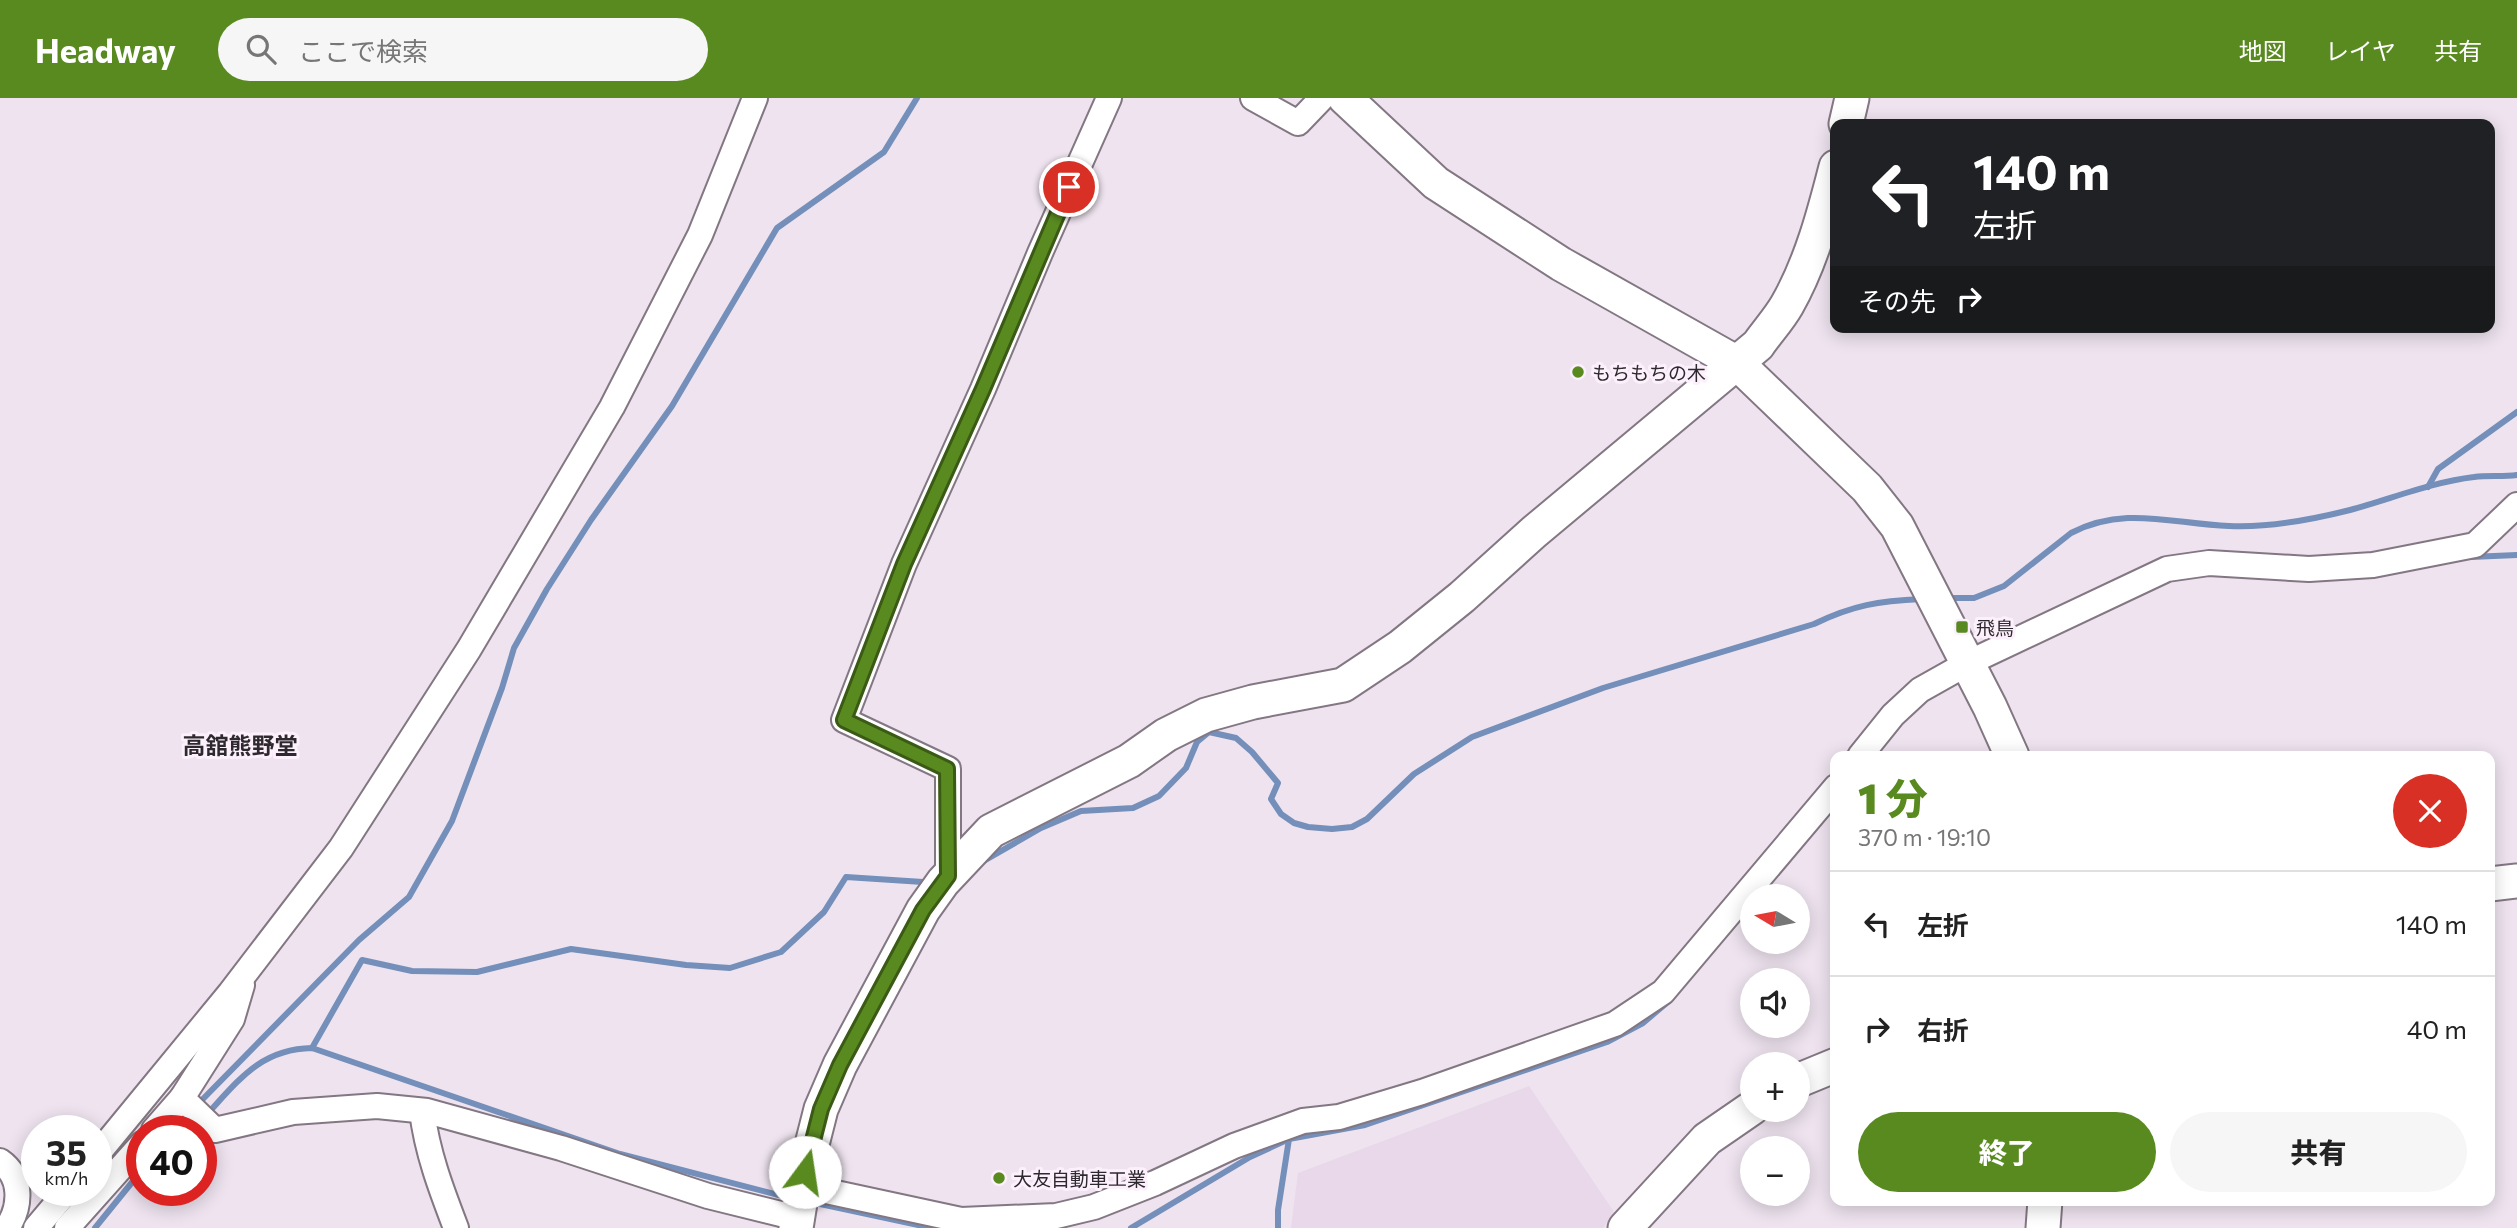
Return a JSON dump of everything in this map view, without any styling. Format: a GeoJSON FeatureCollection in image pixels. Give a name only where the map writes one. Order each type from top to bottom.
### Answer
{"type":"FeatureCollection","features":[{"type":"Feature","properties":{"kind":"street"},"geometry":{"type":"LineString","coordinates":[[112,1136],[245,973],[349,836],[469,649],[612,407],[700,234],[755,98]]}},
{"type":"Feature","properties":{"kind":"street"},"geometry":{"type":"LineString","coordinates":[[948,876],[947,769],[844,720],[904,564],[1109,98]]}},
{"type":"Feature","properties":{"kind":"street"},"geometry":{"type":"LineString","coordinates":[[1253,98],[1298,123],[1322,98]]}},
{"type":"Feature","properties":{"kind":"street"},"geometry":{"type":"LineString","coordinates":[[1345,98],[1436,183],[1561,264],[1737,363],[1867,488],[1897,526],[1973,672],[2009,751]]}},
{"type":"Feature","properties":{"kind":"street"},"geometry":{"type":"LineString","coordinates":[[1847,119],[1852,98]]}},
{"type":"Feature","properties":{"kind":"street"},"geometry":{"type":"LineString","coordinates":[[799,1207],[821,1109],[840,1065],[923,910],[948,876],[991,831],[1129,761],[1166,735],[1206,715],[1253,702],[1343,685],[1400,647],[1452,605],[1534,531],[1758,345],[1786,308],[1805,270],[1830,192]]}},
{"type":"Feature","properties":{"kind":"street"},"geometry":{"type":"LineString","coordinates":[[1864,751],[1893,715],[1920,690],[1973,672],[2167,569],[2209,563],[2309,569],[2373,565],[2475,545],[2517,505]]}},
{"type":"Feature","properties":{"kind":"street"},"geometry":{"type":"LineString","coordinates":[[182,1098],[215,1130],[277,1115],[377,1106],[422,1111],[561,1148],[708,1196],[799,1207],[961,1220],[1055,1216],[1094,1207],[1155,1183],[1234,1146],[1303,1121],[1339,1117],[1422,1092],[1615,1024],[1663,992],[1830,794]]}},
{"type":"Feature","properties":{"kind":"street"},"geometry":{"type":"LineString","coordinates":[[2495,883],[2517,881]]}},
{"type":"Feature","properties":{"kind":"street"},"geometry":{"type":"LineString","coordinates":[[167,1115],[182,1098],[232,1018],[245,973]]}},
{"type":"Feature","properties":{"kind":"street"},"geometry":{"type":"LineString","coordinates":[[1810,1076],[1830,1067]]}},
{"type":"Feature","properties":{"kind":"street"},"geometry":{"type":"LineString","coordinates":[[422,1111],[426,1138],[456,1228]]}},
{"type":"Feature","properties":{"kind":"street"},"geometry":{"type":"LineString","coordinates":[[1625,1228],[1707,1139],[1740,1116]]}},
{"type":"Feature","properties":{"kind":"street"},"geometry":{"type":"LineString","coordinates":[[0,1161],[13,1177],[19,1190],[18,1206],[8,1228]]}},
{"type":"Feature","properties":{"kind":"street"},"geometry":{"type":"LineString","coordinates":[[67,1228],[126,1162]]}},
{"type":"Feature","properties":{"kind":"street"},"geometry":{"type":"LineString","coordinates":[[36,1228],[55,1206]]}},
{"type":"Feature","properties":{"kind":"street"},"geometry":{"type":"LineString","coordinates":[[2043,1228],[2045,1206]]}},
{"type":"Feature","properties":{"kind":"shaded area"},"geometry":{"type":"Polygon","coordinates":[[[1529,1086],[1614,1212],[1603,1228],[1291,1228],[1298,1173],[1529,1086]]]}},
{"type":"Feature","properties":{"kind":"waterway"},"geometry":{"type":"LineString","coordinates":[[199,1103],[359,940],[409,897],[452,821],[502,688],[514,648],[547,589],[591,520],[672,406],[777,228],[884,152],[917,98]]}},
{"type":"Feature","properties":{"kind":"waterway"},"geometry":{"type":"LineString","coordinates":[[2428,487],[2438,469],[2517,412]]}},
{"type":"Feature","properties":{"kind":"waterway"},"geometry":{"type":"LineString","coordinates":[[1947,598],[1974,598],[2004,586],[2071,533],[2110,520],[2149,518],[2229,526],[2274,524],[2350,510],[2458,479],[2517,475]]}},
{"type":"Feature","properties":{"kind":"waterway"},"geometry":{"type":"LineString","coordinates":[[2471,557],[2517,555]]}},
{"type":"Feature","properties":{"kind":"waterway"},"geometry":{"type":"LineString","coordinates":[[982,862],[1041,828],[1081,811],[1133,808],[1159,796],[1186,768],[1197,742],[1209,732],[1236,738],[1252,752],[1278,783],[1271,799],[1281,814],[1294,823],[1332,829],[1352,827],[1367,819],[1414,774],[1472,737],[1603,688],[1814,624],[1854,608],[1922,599]]}},
{"type":"Feature","properties":{"kind":"waterway"},"geometry":{"type":"LineString","coordinates":[[312,1048],[362,960],[412,971],[477,972],[571,949],[686,965],[730,968],[781,952],[824,912],[846,877],[923,882]]}},
{"type":"Feature","properties":{"kind":"waterway"},"geometry":{"type":"LineString","coordinates":[[1131,1228],[1250,1157],[1289,1139],[1365,1125],[1607,1042],[1643,1023],[1669,1001]]}},
{"type":"Feature","properties":{"kind":"waterway"},"geometry":{"type":"LineString","coordinates":[[210,1111],[243,1076],[266,1059],[280,1053],[312,1048],[620,1154],[790,1198]]}},
{"type":"Feature","properties":{"kind":"waterway"},"geometry":{"type":"LineString","coordinates":[[1278,1228],[1278,1210],[1289,1139]]}},
{"type":"Feature","properties":{"kind":"waterway"},"geometry":{"type":"LineString","coordinates":[[95,1228],[126,1190]]}},
{"type":"Feature","properties":{"kind":"waterway"},"geometry":{"type":"LineString","coordinates":[[811,1202],[932,1228]]}},
{"type":"Feature","properties":{"kind":"place","name":"もちもちの木"},"geometry":{"type":"Point","coordinates":[1578,372]}},
{"type":"Feature","properties":{"kind":"place","name":"飛鳥"},"geometry":{"type":"Point","coordinates":[1962,627]}},
{"type":"Feature","properties":{"kind":"place","name":"大友自動車工業"},"geometry":{"type":"Point","coordinates":[999,1178]}},
{"type":"Feature","properties":{"kind":"district","name":"高舘熊野堂"},"geometry":{"type":"Point","coordinates":[240,745]}},
{"type":"Feature","properties":{"kind":"route"},"geometry":{"type":"LineString","coordinates":[[805,1172],[821,1109],[840,1065],[923,910],[948,876],[947,769],[844,720],[904,564],[983,389],[1069,187]]}}]}
